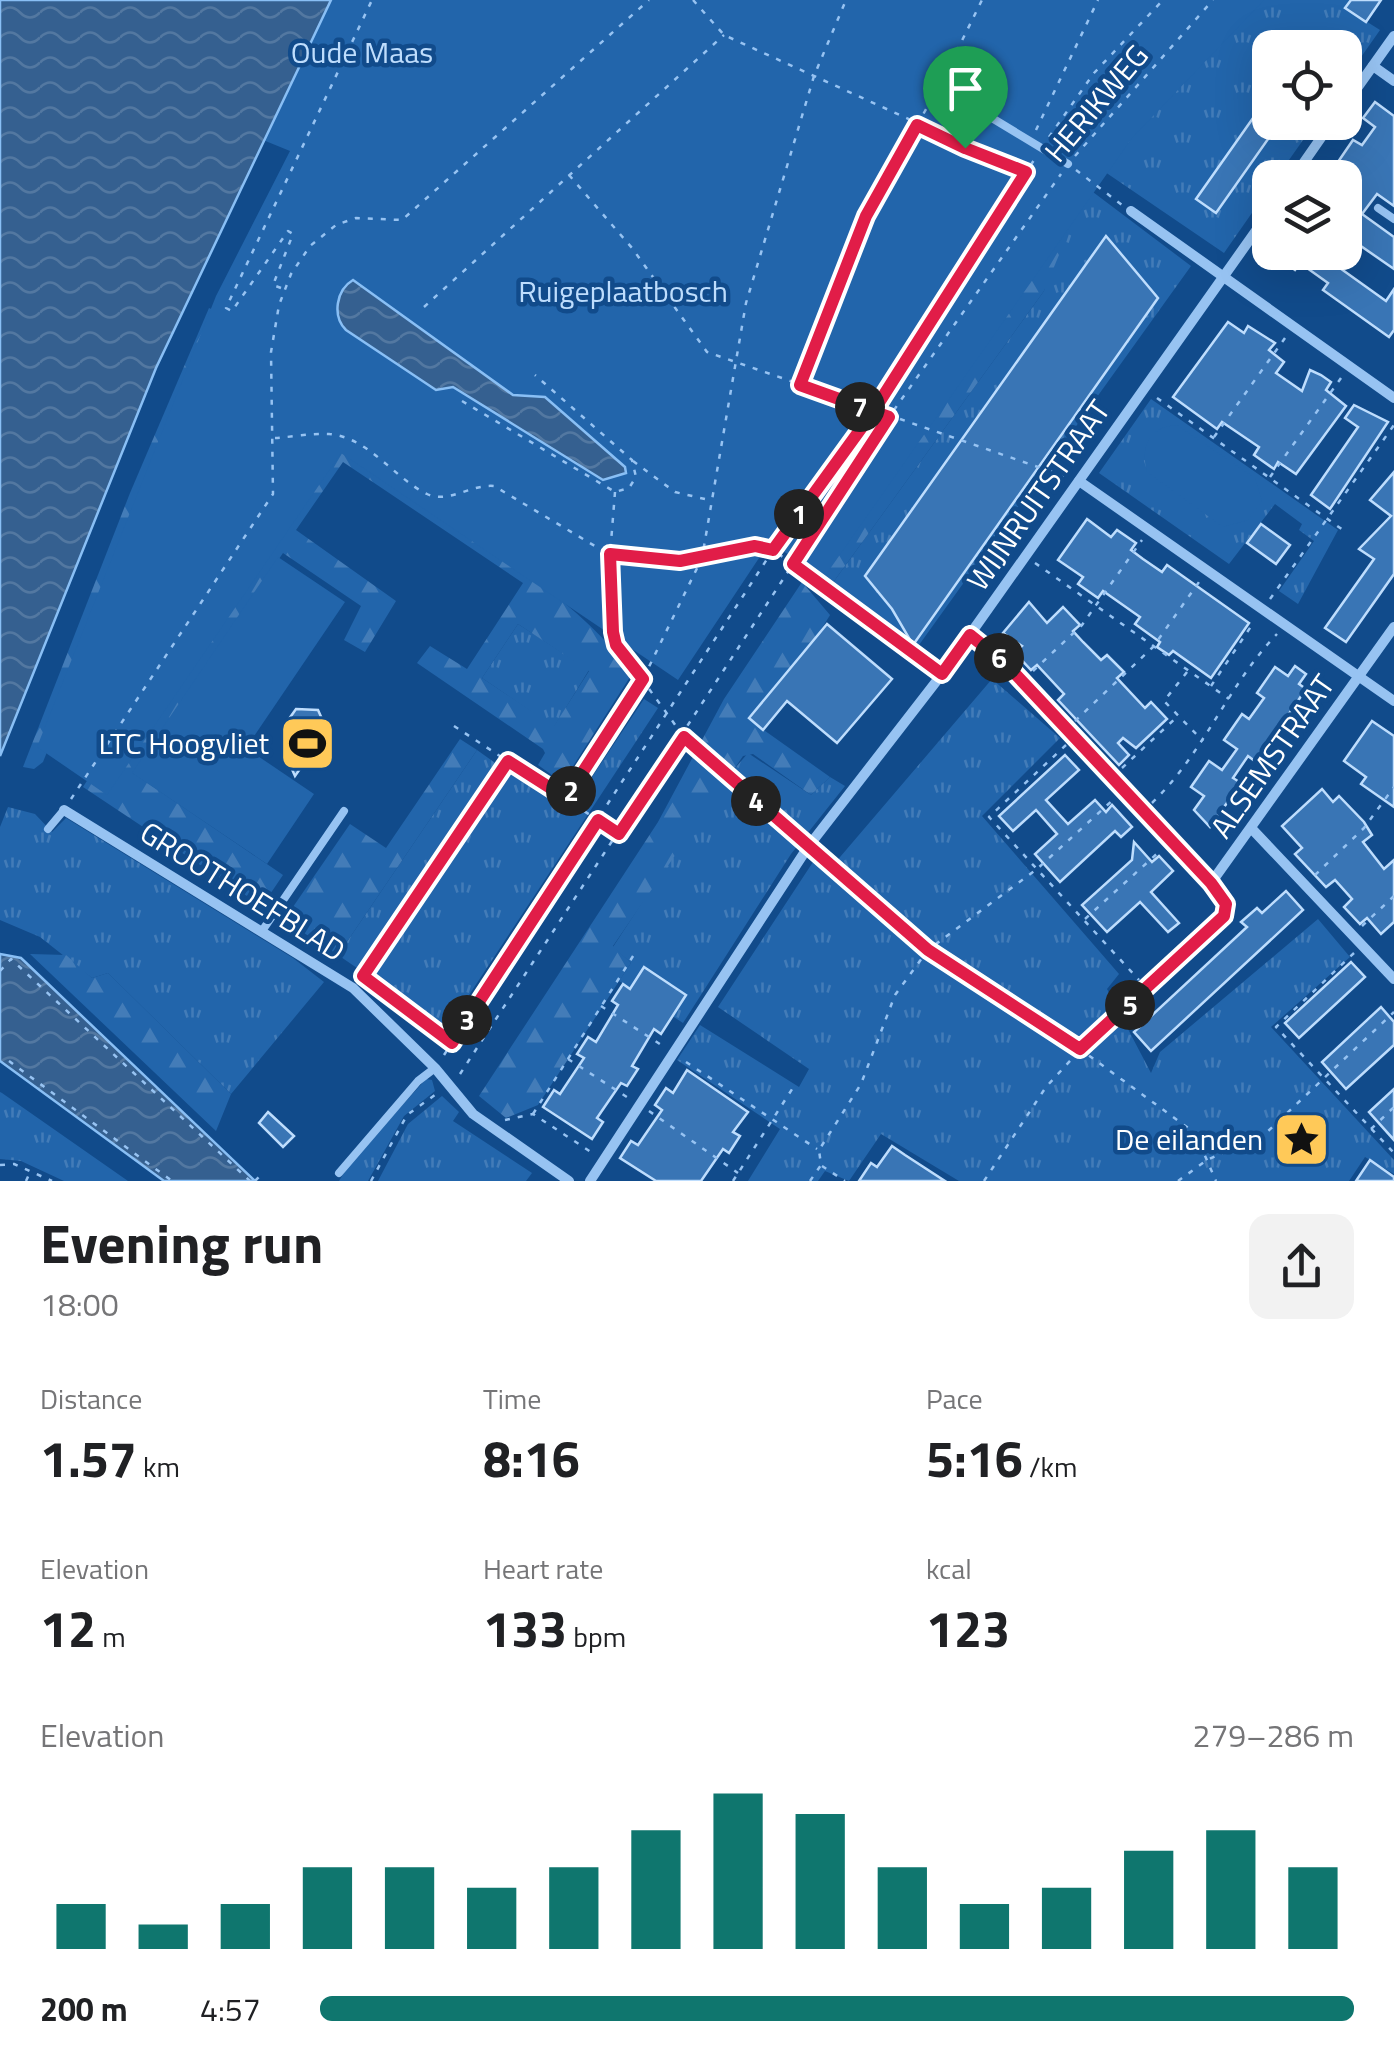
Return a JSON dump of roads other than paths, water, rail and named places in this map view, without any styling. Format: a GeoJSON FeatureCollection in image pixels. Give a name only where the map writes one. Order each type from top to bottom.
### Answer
{"type":"FeatureCollection","features":[{"type":"Feature","properties":{"kind":"street"},"geometry":{"type":"LineString","coordinates":[[1362,80],[1394,36]]}},
{"type":"Feature","properties":{"kind":"street"},"geometry":{"type":"LineString","coordinates":[[1372,66],[1394,81]]}},
{"type":"Feature","properties":{"kind":"street"},"geometry":{"type":"LineString","coordinates":[[1131,212],[1394,398]]}},
{"type":"Feature","properties":{"kind":"street","name":"WIJNRUITSTRAAT"},"geometry":{"type":"LineString","coordinates":[[590,1181],[808,847],[942,674],[1252,236]]}},
{"type":"Feature","properties":{"kind":"street"},"geometry":{"type":"LineString","coordinates":[[1079,481],[1394,701]]}},
{"type":"Feature","properties":{"kind":"street","name":"ALSEMSTRAAT"},"geometry":{"type":"LineString","coordinates":[[1115,1020],[1224,916],[1226,904],[1211,883],[1394,627]]}},
{"type":"Feature","properties":{"kind":"street"},"geometry":{"type":"LineString","coordinates":[[970,635],[1022,681],[1211,883]]}},
{"type":"Feature","properties":{"kind":"street","name":"GROOTHOEFBLAD"},"geometry":{"type":"LineString","coordinates":[[64,810],[352,988],[436,1068],[487,1124],[562,1179]]}},
{"type":"Feature","properties":{"kind":"street"},"geometry":{"type":"LineString","coordinates":[[1252,829],[1394,979]]}},
{"type":"Feature","properties":{"kind":"lane"},"geometry":{"type":"LineString","coordinates":[[940,86],[1068,164]]}},
{"type":"Feature","properties":{"kind":"lane"},"geometry":{"type":"LineString","coordinates":[[1378,208],[1394,220]]}},
{"type":"Feature","properties":{"kind":"lane","name":"GROOTHOEFBLAD"},"geometry":{"type":"LineString","coordinates":[[48,828],[64,810]]}},
{"type":"Feature","properties":{"kind":"lane"},"geometry":{"type":"LineString","coordinates":[[262,932],[344,812]]}},
{"type":"Feature","properties":{"kind":"lane"},"geometry":{"type":"LineString","coordinates":[[339,1172],[418,1081],[436,1068]]}},
{"type":"Feature","properties":{"kind":"water"},"geometry":{"type":"Polygon","coordinates":[[[0,0],[331,0],[156,368],[0,756],[0,0]]]}},
{"type":"Feature","properties":{"kind":"water"},"geometry":{"type":"Polygon","coordinates":[[[353,280],[513,395],[545,397],[625,467],[626,473],[603,480],[453,387],[436,390],[346,330],[339,318],[338,304],[343,290],[353,280]]]}},
{"type":"Feature","properties":{"kind":"water"},"geometry":{"type":"Polygon","coordinates":[[[0,954],[21,958],[255,1181],[164,1181],[0,1061],[0,954]]]}},
{"type":"Feature","properties":{"kind":"place","name":"LTC Hoogvliet"},"geometry":{"type":"Point","coordinates":[308,743]}},
{"type":"Feature","properties":{"kind":"place","name":"De eilanden"},"geometry":{"type":"Point","coordinates":[1302,1139]}},
{"type":"Feature","properties":{"kind":"park label","name":"Oude Maas"},"geometry":{"type":"Point","coordinates":[362,52]}},
{"type":"Feature","properties":{"kind":"park label","name":"Ruigeplaatbosch"},"geometry":{"type":"Point","coordinates":[623,291]}}]}
